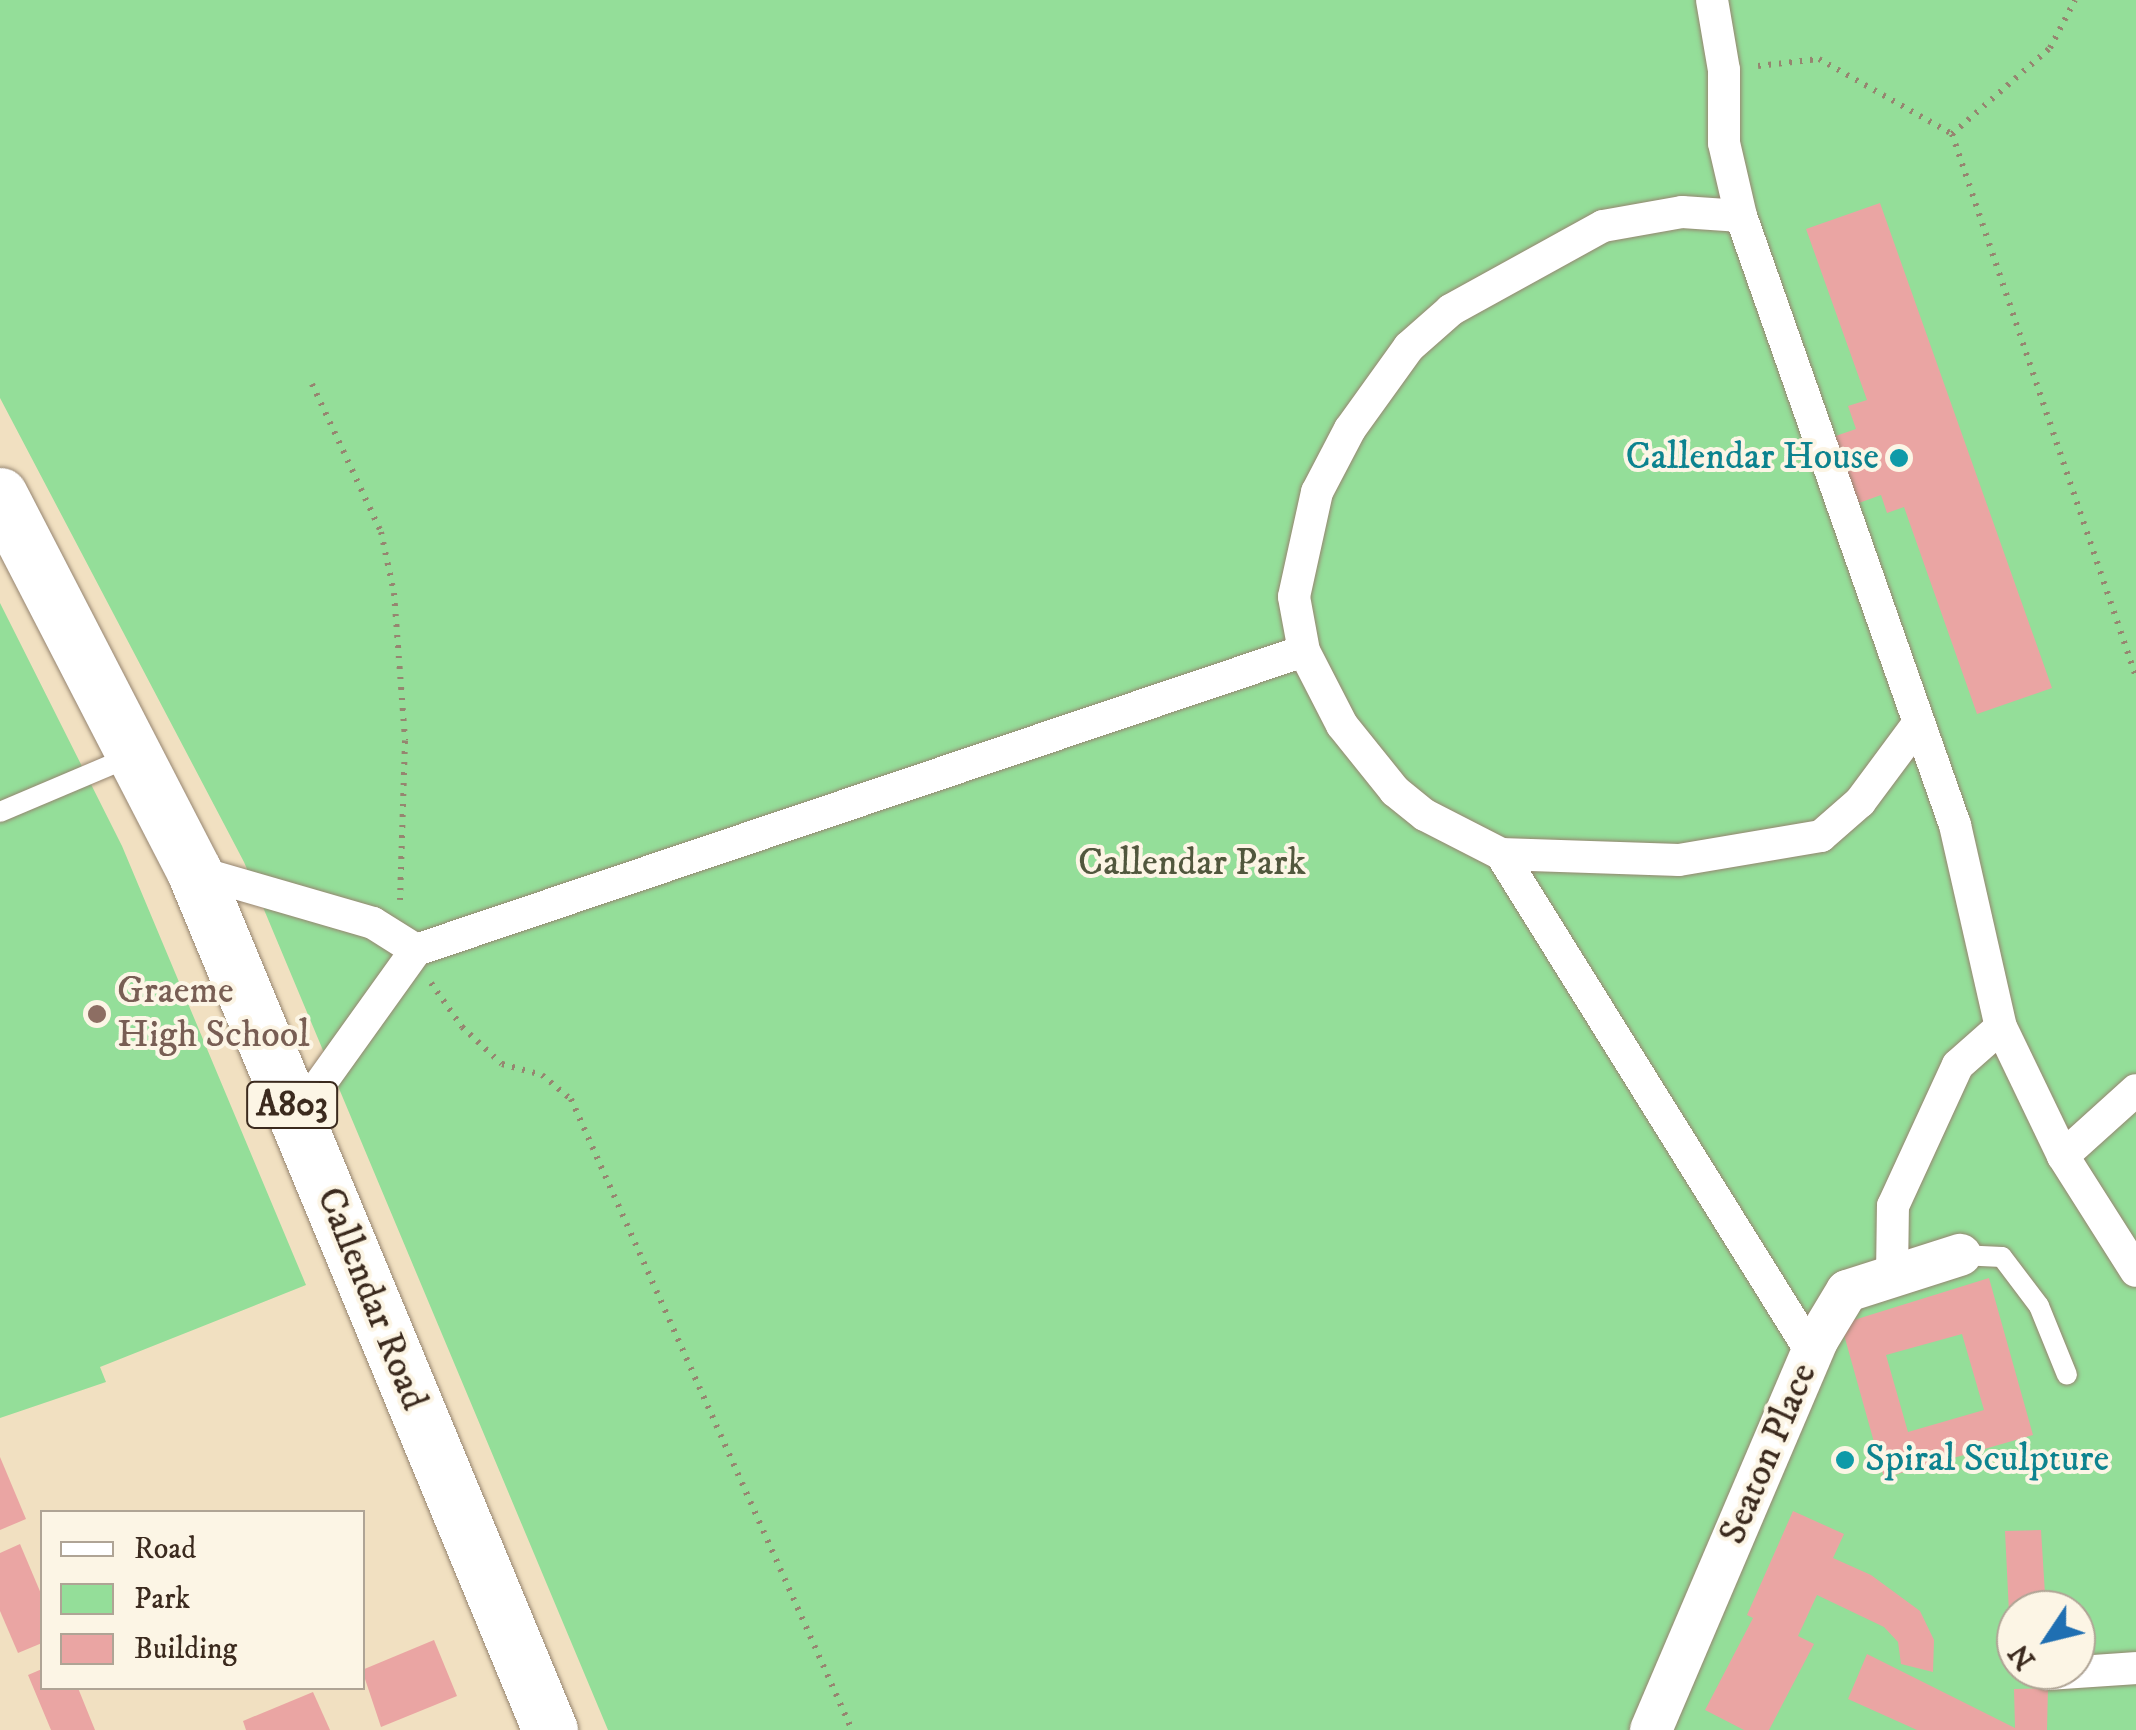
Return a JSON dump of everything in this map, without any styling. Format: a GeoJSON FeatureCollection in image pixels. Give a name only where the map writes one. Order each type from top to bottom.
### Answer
{"type":"FeatureCollection","features":[{"type":"Feature","properties":{"kind":"main road","name":"Callendar Road"},"geometry":{"type":"LineString","coordinates":[[0,494],[194,872],[550,1730]]}},
{"type":"Feature","properties":{"kind":"street"},"geometry":{"type":"LineString","coordinates":[[1712,0],[1724,70],[1724,143],[1741,216],[1955,826],[2001,1027],[2062,1156],[2136,1271]]}},
{"type":"Feature","properties":{"kind":"street"},"geometry":{"type":"LineString","coordinates":[[1741,216],[1682,212],[1603,226],[1451,310],[1408,347],[1350,429],[1317,492],[1294,597],[1304,651],[1342,725],[1394,790],[1425,815],[1501,854],[1679,860],[1821,836],[1860,802],[1918,724]]}},
{"type":"Feature","properties":{"kind":"street"},"geometry":{"type":"LineString","coordinates":[[297,1116],[411,952],[1304,651]]}},
{"type":"Feature","properties":{"kind":"street"},"geometry":{"type":"LineString","coordinates":[[1501,854],[1812,1354]]}},
{"type":"Feature","properties":{"kind":"street"},"geometry":{"type":"LineString","coordinates":[[194,872],[373,924],[411,952]]}},
{"type":"Feature","properties":{"kind":"street"},"geometry":{"type":"LineString","coordinates":[[1892,1274],[1893,1206],[1958,1065],[2001,1027]]}},
{"type":"Feature","properties":{"kind":"street"},"geometry":{"type":"LineString","coordinates":[[2062,1156],[2136,1090]]}},
{"type":"Feature","properties":{"kind":"street","name":"Seaton Place"},"geometry":{"type":"LineString","coordinates":[[1651,1730],[1812,1354],[1847,1291],[1960,1255]]}},
{"type":"Feature","properties":{"kind":"street"},"geometry":{"type":"LineString","coordinates":[[2096,1671],[2136,1668]]}},
{"type":"Feature","properties":{"kind":"lane"},"geometry":{"type":"LineString","coordinates":[[0,812],[135,755]]}},
{"type":"Feature","properties":{"kind":"lane"},"geometry":{"type":"LineString","coordinates":[[1960,1255],[2002,1258],[2039,1306],[2067,1375]]}},
{"type":"Feature","properties":{"kind":"path"},"geometry":{"type":"LineString","coordinates":[[1952,134],[2050,48],[2076,0]]}},
{"type":"Feature","properties":{"kind":"path"},"geometry":{"type":"LineString","coordinates":[[1724,70],[1819,59],[1952,134],[2136,677]]}},
{"type":"Feature","properties":{"kind":"path"},"geometry":{"type":"LineString","coordinates":[[312,384],[382,532],[394,593],[411,952],[462,1027],[502,1064],[542,1075],[572,1099],[852,1730]]}},
{"type":"Feature","properties":{"kind":"green space","name":"Callendar Park"},"geometry":{"type":"Polygon","coordinates":[[[0,0],[2136,0],[2136,1730],[608,1730],[244,862],[0,398],[0,0]]]}},
{"type":"Feature","properties":{"kind":"green space","name":"Graeme High School"},"geometry":{"type":"Polygon","coordinates":[[[0,603],[122,846],[306,1285],[100,1367],[106,1382],[0,1418],[0,603]]]}},
{"type":"Feature","properties":{"kind":"building","name":"Callendar House"},"geometry":{"type":"Polygon","coordinates":[[[1880,203],[2052,688],[1977,714],[1904,507],[1887,513],[1881,495],[1845,508],[1821,441],[1856,429],[1848,406],[1867,400],[1806,229],[1880,203]]]}},
{"type":"Feature","properties":{"kind":"building"},"geometry":{"type":"Polygon","coordinates":[[[1989,1278],[2033,1435],[1884,1478],[1841,1324],[1989,1278]],[[1962,1334],[1886,1355],[1908,1432],[1984,1410],[1962,1334]]]}},
{"type":"Feature","properties":{"kind":"building"},"geometry":{"type":"Polygon","coordinates":[[[0,1457],[26,1519],[0,1530],[0,1457]]]}},
{"type":"Feature","properties":{"kind":"building"},"geometry":{"type":"Polygon","coordinates":[[[1793,1511],[1844,1534],[1833,1558],[1871,1575],[1920,1611],[1934,1640],[1933,1672],[1901,1664],[1898,1642],[1884,1627],[1817,1595],[1798,1636],[1814,1644],[1769,1730],[1744,1730],[1705,1710],[1753,1618],[1747,1615],[1793,1511]]]}},
{"type":"Feature","properties":{"kind":"building"},"geometry":{"type":"Polygon","coordinates":[[[2041,1530],[2045,1590],[2008,1590],[2005,1531],[2041,1530]]]}},
{"type":"Feature","properties":{"kind":"building"},"geometry":{"type":"Polygon","coordinates":[[[20,1544],[40,1591],[40,1644],[18,1653],[0,1611],[0,1553],[20,1544]]]}},
{"type":"Feature","properties":{"kind":"building"},"geometry":{"type":"Polygon","coordinates":[[[434,1640],[457,1696],[381,1727],[365,1669],[434,1640]]]}},
{"type":"Feature","properties":{"kind":"building"},"geometry":{"type":"Polygon","coordinates":[[[1867,1654],[2015,1728],[2014,1690],[2048,1690],[2047,1730],[1917,1730],[1848,1699],[1867,1654]]]}},
{"type":"Feature","properties":{"kind":"building"},"geometry":{"type":"Polygon","coordinates":[[[40,1670],[40,1690],[79,1690],[95,1730],[51,1730],[28,1675],[40,1670]]]}},
{"type":"Feature","properties":{"kind":"building"},"geometry":{"type":"Polygon","coordinates":[[[313,1692],[330,1730],[246,1730],[243,1721],[313,1692]]]}},
{"type":"Feature","properties":{"kind":"place","name":"Callendar House"},"geometry":{"type":"Point","coordinates":[1899,458]}},
{"type":"Feature","properties":{"kind":"place","name":"Graeme High School"},"geometry":{"type":"Point","coordinates":[97,1014]}},
{"type":"Feature","properties":{"kind":"place","name":"Spiral Sculpture"},"geometry":{"type":"Point","coordinates":[1845,1460]}}]}
